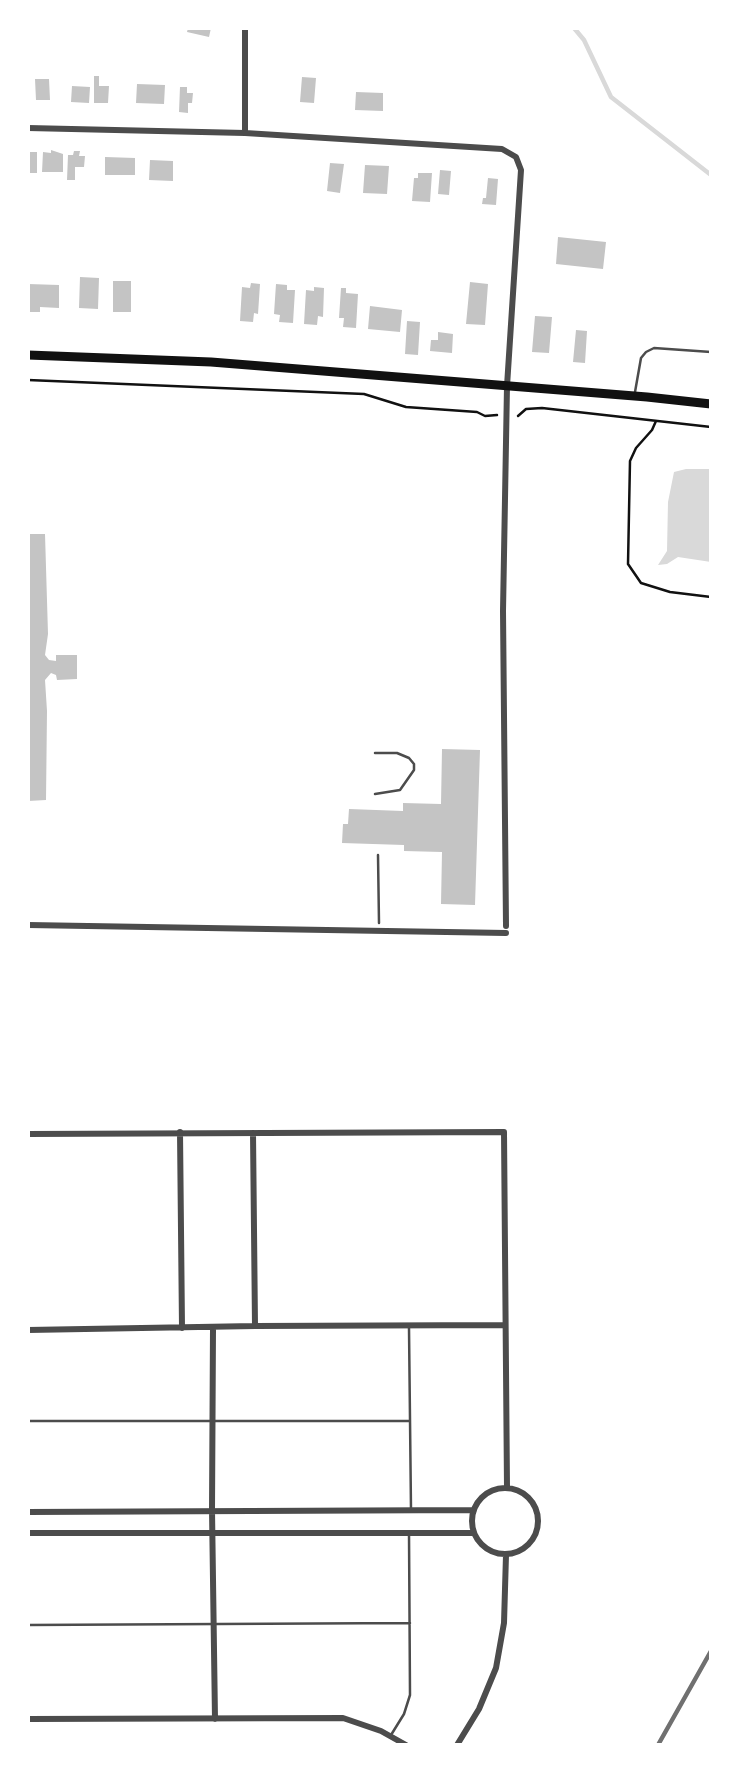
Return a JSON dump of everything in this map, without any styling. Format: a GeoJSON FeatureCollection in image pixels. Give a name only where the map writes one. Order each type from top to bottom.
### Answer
{"type":"FeatureCollection","features":[{"type":"Feature","properties":{"kind":"main road"},"geometry":{"type":"LineString","coordinates":[[28,355],[211,362],[711,404]]}},
{"type":"Feature","properties":{"kind":"street"},"geometry":{"type":"LineString","coordinates":[[245,28],[245,133]]}},
{"type":"Feature","properties":{"kind":"street"},"geometry":{"type":"LineString","coordinates":[[28,128],[245,133],[502,149],[516,157],[521,170],[506,414],[503,611],[506,929],[28,925]]}},
{"type":"Feature","properties":{"kind":"street"},"geometry":{"type":"LineString","coordinates":[[180,1132],[182,1328]]}},
{"type":"Feature","properties":{"kind":"street"},"geometry":{"type":"LineString","coordinates":[[28,1134],[505,1132],[507,1488]]}},
{"type":"Feature","properties":{"kind":"street"},"geometry":{"type":"LineString","coordinates":[[253,1133],[255,1326]]}},
{"type":"Feature","properties":{"kind":"street"},"geometry":{"type":"LineString","coordinates":[[28,1330],[505,1325]]}},
{"type":"Feature","properties":{"kind":"street"},"geometry":{"type":"LineString","coordinates":[[213,1328],[215,1719]]}},
{"type":"Feature","properties":{"kind":"street"},"geometry":{"type":"LineString","coordinates":[[507,1488],[524,1494],[532,1501],[539,1522],[537,1534],[531,1543],[522,1550],[506,1555],[490,1551],[481,1545],[471,1525],[474,1510],[484,1496],[493,1490],[507,1488]]}},
{"type":"Feature","properties":{"kind":"street"},"geometry":{"type":"LineString","coordinates":[[28,1512],[474,1510]]}},
{"type":"Feature","properties":{"kind":"street"},"geometry":{"type":"LineString","coordinates":[[28,1533],[474,1533]]}},
{"type":"Feature","properties":{"kind":"street"},"geometry":{"type":"LineString","coordinates":[[457,1745],[479,1709],[496,1668],[504,1623],[506,1555]]}},
{"type":"Feature","properties":{"kind":"street"},"geometry":{"type":"LineString","coordinates":[[28,1719],[343,1718],[363,1723],[406,1745]]}},
{"type":"Feature","properties":{"kind":"lane"},"geometry":{"type":"LineString","coordinates":[[634,396],[638,367],[646,352],[654,348],[711,352]]}},
{"type":"Feature","properties":{"kind":"lane"},"geometry":{"type":"LineString","coordinates":[[375,753],[397,753],[409,758],[414,764],[414,770],[400,790],[375,794]]}},
{"type":"Feature","properties":{"kind":"lane"},"geometry":{"type":"LineString","coordinates":[[378,855],[379,923]]}},
{"type":"Feature","properties":{"kind":"lane"},"geometry":{"type":"LineString","coordinates":[[409,1325],[411,1510]]}},
{"type":"Feature","properties":{"kind":"lane"},"geometry":{"type":"LineString","coordinates":[[28,1421],[410,1421]]}},
{"type":"Feature","properties":{"kind":"lane"},"geometry":{"type":"LineString","coordinates":[[391,1736],[404,1714],[410,1695],[409,1533]]}},
{"type":"Feature","properties":{"kind":"lane"},"geometry":{"type":"LineString","coordinates":[[28,1625],[410,1623]]}},
{"type":"Feature","properties":{"kind":"path"},"geometry":{"type":"LineString","coordinates":[[28,380],[364,394],[406,407],[477,412],[485,416],[506,414],[520,417],[526,409],[542,408],[711,427]]}},
{"type":"Feature","properties":{"kind":"path"},"geometry":{"type":"LineString","coordinates":[[656,421],[630,461],[628,564],[641,583],[670,592],[711,597]]}},
{"type":"Feature","properties":{"kind":"shaded area"},"geometry":{"type":"Polygon","coordinates":[[[711,469],[711,562],[678,557],[667,564],[658,565],[667,551],[668,502],[674,472],[711,469]]]}},
{"type":"Feature","properties":{"kind":"building"},"geometry":{"type":"Polygon","coordinates":[[[188,28],[211,28],[209,37],[187,32],[188,28]]]}},
{"type":"Feature","properties":{"kind":"building"},"geometry":{"type":"Polygon","coordinates":[[[94,76],[99,76],[99,86],[109,86],[108,103],[94,103],[94,76]]]}},
{"type":"Feature","properties":{"kind":"building"},"geometry":{"type":"Polygon","coordinates":[[[302,77],[316,78],[314,103],[300,102],[302,77]]]}},
{"type":"Feature","properties":{"kind":"building"},"geometry":{"type":"Polygon","coordinates":[[[35,79],[49,79],[50,100],[36,100],[35,79]]]}},
{"type":"Feature","properties":{"kind":"building"},"geometry":{"type":"Polygon","coordinates":[[[137,84],[165,85],[164,104],[136,103],[137,84]]]}},
{"type":"Feature","properties":{"kind":"building"},"geometry":{"type":"Polygon","coordinates":[[[72,86],[90,87],[89,103],[71,102],[72,86]]]}},
{"type":"Feature","properties":{"kind":"building"},"geometry":{"type":"Polygon","coordinates":[[[180,87],[187,87],[187,93],[193,93],[192,103],[188,103],[188,113],[179,112],[180,87]]]}},
{"type":"Feature","properties":{"kind":"building"},"geometry":{"type":"Polygon","coordinates":[[[356,92],[383,93],[383,111],[355,110],[356,92]]]}},
{"type":"Feature","properties":{"kind":"building"},"geometry":{"type":"Polygon","coordinates":[[[51,150],[63,154],[63,172],[42,172],[43,152],[51,153],[51,150]]]}},
{"type":"Feature","properties":{"kind":"building"},"geometry":{"type":"Polygon","coordinates":[[[74,151],[80,151],[79,156],[85,156],[84,167],[75,167],[75,180],[67,180],[68,155],[73,155],[74,151]]]}},
{"type":"Feature","properties":{"kind":"building"},"geometry":{"type":"Polygon","coordinates":[[[28,152],[37,152],[37,173],[28,173],[28,152]]]}},
{"type":"Feature","properties":{"kind":"building"},"geometry":{"type":"Polygon","coordinates":[[[105,157],[135,158],[135,175],[105,175],[105,157]]]}},
{"type":"Feature","properties":{"kind":"building"},"geometry":{"type":"Polygon","coordinates":[[[150,160],[173,161],[173,181],[149,180],[150,160]]]}},
{"type":"Feature","properties":{"kind":"building"},"geometry":{"type":"Polygon","coordinates":[[[330,163],[344,164],[340,193],[327,191],[330,163]]]}},
{"type":"Feature","properties":{"kind":"building"},"geometry":{"type":"Polygon","coordinates":[[[365,165],[389,166],[387,194],[363,193],[365,165]]]}},
{"type":"Feature","properties":{"kind":"building"},"geometry":{"type":"Polygon","coordinates":[[[440,170],[451,171],[449,195],[438,194],[440,170]]]}},
{"type":"Feature","properties":{"kind":"building"},"geometry":{"type":"Polygon","coordinates":[[[418,173],[432,173],[430,202],[412,201],[414,178],[418,178],[418,173]]]}},
{"type":"Feature","properties":{"kind":"building"},"geometry":{"type":"Polygon","coordinates":[[[488,178],[498,179],[496,205],[482,204],[483,198],[486,198],[488,178]]]}},
{"type":"Feature","properties":{"kind":"building"},"geometry":{"type":"Polygon","coordinates":[[[558,237],[606,242],[603,269],[556,264],[558,237]]]}},
{"type":"Feature","properties":{"kind":"building"},"geometry":{"type":"Polygon","coordinates":[[[80,277],[99,278],[98,309],[79,308],[80,277]]]}},
{"type":"Feature","properties":{"kind":"building"},"geometry":{"type":"Polygon","coordinates":[[[113,281],[131,281],[131,312],[113,312],[113,281]]]}},
{"type":"Feature","properties":{"kind":"building"},"geometry":{"type":"Polygon","coordinates":[[[470,282],[488,284],[485,325],[466,324],[470,282]]]}},
{"type":"Feature","properties":{"kind":"building"},"geometry":{"type":"Polygon","coordinates":[[[251,283],[260,284],[258,314],[254,313],[253,322],[240,321],[242,287],[250,288],[251,283]]]}},
{"type":"Feature","properties":{"kind":"building"},"geometry":{"type":"Polygon","coordinates":[[[28,284],[59,285],[59,308],[40,307],[40,312],[28,312],[28,284]]]}},
{"type":"Feature","properties":{"kind":"building"},"geometry":{"type":"Polygon","coordinates":[[[276,284],[287,285],[287,290],[295,290],[293,323],[279,322],[280,315],[274,314],[276,284]]]}},
{"type":"Feature","properties":{"kind":"building"},"geometry":{"type":"Polygon","coordinates":[[[314,287],[324,288],[323,317],[318,316],[317,325],[304,324],[306,290],[314,291],[314,287]]]}},
{"type":"Feature","properties":{"kind":"building"},"geometry":{"type":"Polygon","coordinates":[[[341,288],[346,288],[346,293],[358,294],[356,328],[343,327],[344,318],[339,318],[341,288]]]}},
{"type":"Feature","properties":{"kind":"building"},"geometry":{"type":"Polygon","coordinates":[[[370,306],[402,310],[400,332],[368,329],[370,306]]]}},
{"type":"Feature","properties":{"kind":"building"},"geometry":{"type":"Polygon","coordinates":[[[535,316],[552,317],[549,353],[532,352],[535,316]]]}},
{"type":"Feature","properties":{"kind":"building"},"geometry":{"type":"Polygon","coordinates":[[[407,321],[420,322],[418,355],[405,354],[407,321]]]}},
{"type":"Feature","properties":{"kind":"building"},"geometry":{"type":"Polygon","coordinates":[[[576,330],[587,331],[585,363],[573,362],[576,330]]]}},
{"type":"Feature","properties":{"kind":"building"},"geometry":{"type":"Polygon","coordinates":[[[438,332],[453,334],[452,353],[430,351],[431,340],[438,340],[438,332]]]}},
{"type":"Feature","properties":{"kind":"building"},"geometry":{"type":"Polygon","coordinates":[[[28,534],[45,534],[48,634],[45,655],[49,660],[56,661],[56,655],[77,655],[77,679],[57,680],[56,675],[51,673],[45,680],[46,800],[28,801],[28,534]]]}},
{"type":"Feature","properties":{"kind":"building"},"geometry":{"type":"Polygon","coordinates":[[[442,749],[480,750],[475,905],[441,904],[442,852],[404,851],[404,845],[342,843],[343,824],[348,824],[349,809],[403,811],[403,803],[441,804],[442,749]]]}},
{"type":"Feature","properties":{"kind":"waterway"},"geometry":{"type":"LineString","coordinates":[[574,28],[584,40],[611,97],[711,175]]}},
{"type":"Feature","properties":{"kind":"railway"},"geometry":{"type":"LineString","coordinates":[[658,1745],[711,1651]]}}]}
